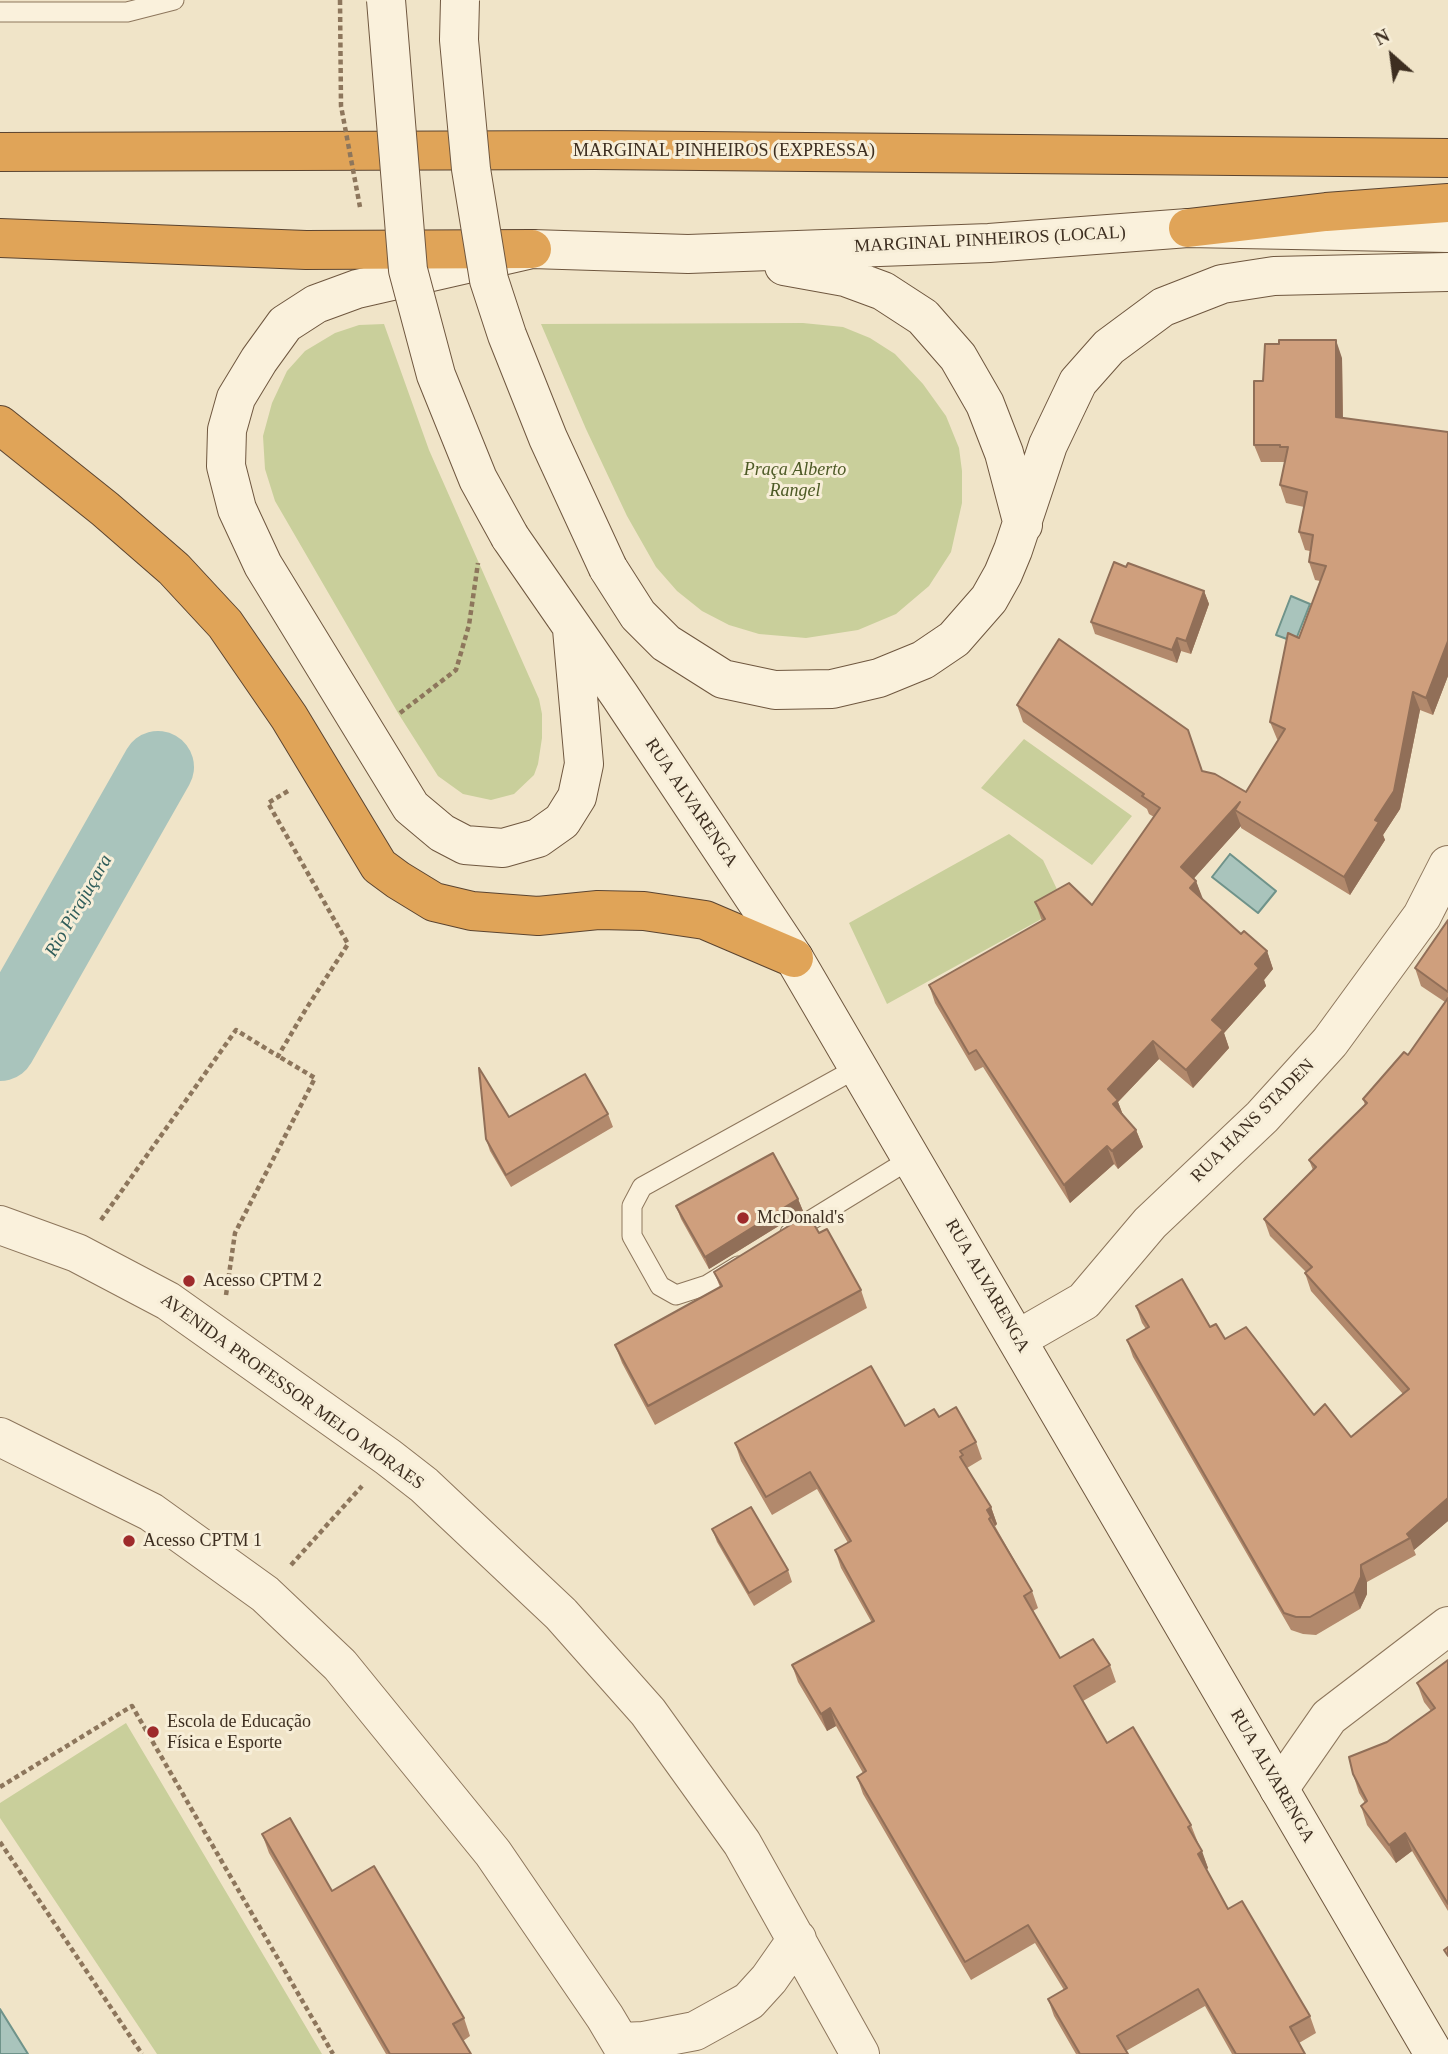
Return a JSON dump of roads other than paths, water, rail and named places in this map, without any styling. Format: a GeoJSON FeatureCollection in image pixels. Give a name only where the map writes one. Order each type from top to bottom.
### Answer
{"type":"FeatureCollection","features":[{"type":"Feature","properties":{"kind":"highway","name":"MARGINAL PINHEIROS (EXPRESSA)"},"geometry":{"type":"LineString","coordinates":[[0,152],[594,150],[1448,158]]}},
{"type":"Feature","properties":{"kind":"highway"},"geometry":{"type":"LineString","coordinates":[[1188,228],[1326,212],[1448,203]]}},
{"type":"Feature","properties":{"kind":"highway"},"geometry":{"type":"LineString","coordinates":[[0,238],[306,250],[532,249]]}},
{"type":"Feature","properties":{"kind":"highway"},"geometry":{"type":"LineString","coordinates":[[0,425],[105,509],[173,569],[225,624],[289,717],[379,866],[434,902],[472,911],[538,916],[598,910],[644,911],[705,920],[794,958]]}},
{"type":"Feature","properties":{"kind":"main road","name":"RUA ALVARENGA"},"geometry":{"type":"LineString","coordinates":[[386,0],[408,270],[436,375],[478,479],[495,544],[572,629],[620,696],[794,958],[1434,2054]]}},
{"type":"Feature","properties":{"kind":"main road"},"geometry":{"type":"LineString","coordinates":[[460,0],[460,40],[471,169],[489,280],[507,335],[548,438],[608,568],[638,615],[666,643],[723,679],[775,690],[832,690],[878,678],[923,660],[954,639],[989,598],[1003,574],[1023,525],[1048,445],[1078,382],[1109,347],[1163,307],[1222,284],[1274,276],[1448,272]]}},
{"type":"Feature","properties":{"kind":"main road","name":"MARGINAL PINHEIROS (LOCAL)"},"geometry":{"type":"LineString","coordinates":[[572,629],[584,764],[577,797],[562,821],[538,838],[503,848],[465,845],[442,833],[411,807],[263,565],[237,509],[226,466],[227,430],[236,398],[285,324],[316,304],[357,289],[532,249],[688,254],[989,243],[1188,228],[1448,233]]}},
{"type":"Feature","properties":{"kind":"main road"},"geometry":{"type":"LineString","coordinates":[[688,254],[792,267],[845,277],[883,291],[923,317],[958,357],[985,404],[1004,453],[1023,525]]}},
{"type":"Feature","properties":{"kind":"main road","name":"RUA HANS STADEN"},"geometry":{"type":"LineString","coordinates":[[1018,1339],[1084,1301],[1150,1223],[1279,1098],[1330,1042],[1422,916],[1448,865]]}},
{"type":"Feature","properties":{"kind":"main road","name":"AVENIDA PROFESSOR MELO MORAES"},"geometry":{"type":"LineString","coordinates":[[0,1225],[77,1253],[168,1301],[424,1485],[561,1614],[648,1712],[742,1843],[860,2054]]}},
{"type":"Feature","properties":{"kind":"main road"},"geometry":{"type":"LineString","coordinates":[[0,1437],[151,1512],[265,1594],[340,1665],[493,1853],[623,2048],[644,2040],[695,2031],[749,2001],[769,1979],[797,1939]]}},
{"type":"Feature","properties":{"kind":"main road"},"geometry":{"type":"LineString","coordinates":[[1279,1788],[1329,1717],[1448,1626]]}},
{"type":"Feature","properties":{"kind":"lane"},"geometry":{"type":"LineString","coordinates":[[0,12],[127,12],[174,0]]}},
{"type":"Feature","properties":{"kind":"lane"},"geometry":{"type":"LineString","coordinates":[[753,1257],[707,1285],[676,1295],[660,1286],[632,1236],[632,1206],[642,1187],[859,1066]]}},
{"type":"Feature","properties":{"kind":"lane"},"geometry":{"type":"LineString","coordinates":[[775,1242],[912,1158]]}},
{"type":"Feature","properties":{"kind":"water"},"geometry":{"type":"Polygon","coordinates":[[[1291,596],[1310,604],[1295,642],[1276,635],[1291,596]]]}},
{"type":"Feature","properties":{"kind":"water"},"geometry":{"type":"Polygon","coordinates":[[[1230,854],[1276,891],[1258,913],[1212,877],[1230,854]]]}},
{"type":"Feature","properties":{"kind":"water"},"geometry":{"type":"Polygon","coordinates":[[[0,2009],[28,2054],[0,2054],[0,2009]]]}},
{"type":"Feature","properties":{"kind":"waterway","name":"Rio Pirajuçara"},"geometry":{"type":"LineString","coordinates":[[0,1045],[158,767]]}},
{"type":"Feature","properties":{"kind":"place","name":"McDonald's"},"geometry":{"type":"Point","coordinates":[743,1218]}},
{"type":"Feature","properties":{"kind":"place","name":"Acesso CPTM 2"},"geometry":{"type":"Point","coordinates":[189,1281]}},
{"type":"Feature","properties":{"kind":"place","name":"Acesso CPTM 1"},"geometry":{"type":"Point","coordinates":[129,1541]}},
{"type":"Feature","properties":{"kind":"place","name":"Escola de Educação Física e Esporte"},"geometry":{"type":"Point","coordinates":[153,1732]}},
{"type":"Feature","properties":{"kind":"park label","name":"Praça Alberto Rangel"},"geometry":{"type":"Point","coordinates":[795,480]}}]}
